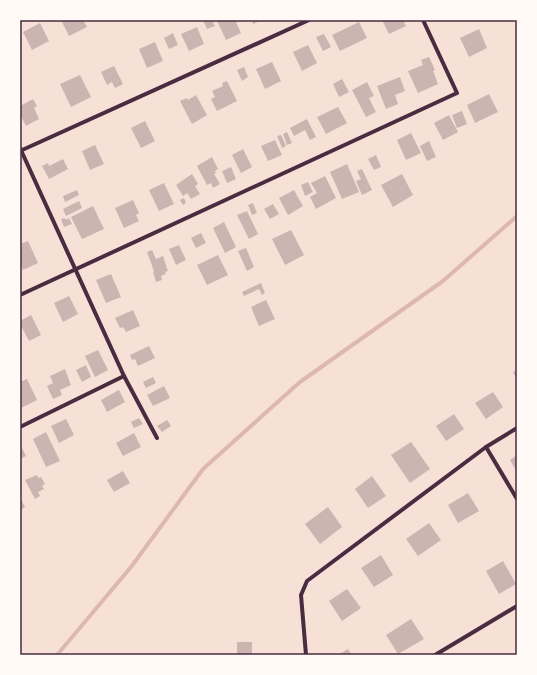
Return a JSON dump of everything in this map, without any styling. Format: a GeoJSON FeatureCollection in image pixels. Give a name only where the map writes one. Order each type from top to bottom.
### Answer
{"type":"FeatureCollection","features":[{"type":"Feature","properties":{"kind":"street"},"geometry":{"type":"LineString","coordinates":[[157,438],[124,376],[20,150],[309,20]]}},
{"type":"Feature","properties":{"kind":"street"},"geometry":{"type":"LineString","coordinates":[[20,295],[457,93],[423,20]]}},
{"type":"Feature","properties":{"kind":"street"},"geometry":{"type":"LineString","coordinates":[[20,427],[124,376]]}},
{"type":"Feature","properties":{"kind":"street"},"geometry":{"type":"LineString","coordinates":[[306,655],[301,595],[307,581],[486,447],[517,428]]}},
{"type":"Feature","properties":{"kind":"street"},"geometry":{"type":"LineString","coordinates":[[486,447],[517,499]]}},
{"type":"Feature","properties":{"kind":"street"},"geometry":{"type":"LineString","coordinates":[[435,655],[517,606]]}},
{"type":"Feature","properties":{"kind":"building"},"geometry":{"type":"Polygon","coordinates":[[[61,20],[83,20],[87,27],[69,36],[61,20]]]}},
{"type":"Feature","properties":{"kind":"building"},"geometry":{"type":"Polygon","coordinates":[[[203,20],[212,20],[215,26],[207,29],[203,20]]]}},
{"type":"Feature","properties":{"kind":"building"},"geometry":{"type":"Polygon","coordinates":[[[235,20],[241,33],[226,40],[217,21],[235,20]]]}},
{"type":"Feature","properties":{"kind":"building"},"geometry":{"type":"Polygon","coordinates":[[[252,20],[262,20],[253,24],[252,20]]]}},
{"type":"Feature","properties":{"kind":"building"},"geometry":{"type":"Polygon","coordinates":[[[382,20],[403,20],[406,26],[389,34],[382,20]]]}},
{"type":"Feature","properties":{"kind":"building"},"geometry":{"type":"Polygon","coordinates":[[[359,22],[367,38],[340,51],[332,35],[359,22]]]}},
{"type":"Feature","properties":{"kind":"building"},"geometry":{"type":"Polygon","coordinates":[[[40,23],[49,41],[32,50],[23,32],[40,23]]]}},
{"type":"Feature","properties":{"kind":"building"},"geometry":{"type":"Polygon","coordinates":[[[197,27],[204,44],[189,51],[181,34],[197,27]]]}},
{"type":"Feature","properties":{"kind":"building"},"geometry":{"type":"Polygon","coordinates":[[[479,29],[487,48],[469,57],[460,38],[479,29]]]}},
{"type":"Feature","properties":{"kind":"building"},"geometry":{"type":"Polygon","coordinates":[[[173,33],[178,45],[169,49],[164,38],[173,33]]]}},
{"type":"Feature","properties":{"kind":"building"},"geometry":{"type":"Polygon","coordinates":[[[324,34],[331,47],[323,51],[316,37],[324,34]]]}},
{"type":"Feature","properties":{"kind":"building"},"geometry":{"type":"Polygon","coordinates":[[[155,42],[163,61],[147,68],[139,49],[155,42]]]}},
{"type":"Feature","properties":{"kind":"building"},"geometry":{"type":"Polygon","coordinates":[[[308,45],[317,63],[302,71],[293,52],[308,45]]]}},
{"type":"Feature","properties":{"kind":"building"},"geometry":{"type":"Polygon","coordinates":[[[429,57],[435,70],[433,71],[438,84],[418,93],[408,71],[423,65],[421,60],[429,57]]]}},
{"type":"Feature","properties":{"kind":"building"},"geometry":{"type":"Polygon","coordinates":[[[272,62],[281,81],[265,89],[256,69],[272,62]]]}},
{"type":"Feature","properties":{"kind":"building"},"geometry":{"type":"Polygon","coordinates":[[[114,66],[123,84],[115,88],[112,82],[107,85],[101,72],[114,66]]]}},
{"type":"Feature","properties":{"kind":"building"},"geometry":{"type":"Polygon","coordinates":[[[244,67],[248,77],[242,81],[237,70],[244,67]]]}},
{"type":"Feature","properties":{"kind":"building"},"geometry":{"type":"Polygon","coordinates":[[[80,75],[91,97],[71,107],[60,84],[80,75]]]}},
{"type":"Feature","properties":{"kind":"building"},"geometry":{"type":"Polygon","coordinates":[[[400,77],[405,91],[395,95],[398,104],[386,109],[377,86],[400,77]]]}},
{"type":"Feature","properties":{"kind":"building"},"geometry":{"type":"Polygon","coordinates":[[[342,79],[349,92],[339,97],[333,84],[342,79]]]}},
{"type":"Feature","properties":{"kind":"building"},"geometry":{"type":"Polygon","coordinates":[[[227,81],[237,101],[217,111],[211,99],[215,97],[212,91],[223,86],[222,83],[227,81]]]}},
{"type":"Feature","properties":{"kind":"building"},"geometry":{"type":"Polygon","coordinates":[[[367,82],[374,96],[369,98],[376,112],[366,117],[352,90],[367,82]]]}},
{"type":"Feature","properties":{"kind":"building"},"geometry":{"type":"Polygon","coordinates":[[[489,94],[498,112],[475,123],[467,105],[489,94]]]}},
{"type":"Feature","properties":{"kind":"building"},"geometry":{"type":"Polygon","coordinates":[[[196,95],[207,115],[192,124],[180,101],[187,98],[188,100],[196,95]]]}},
{"type":"Feature","properties":{"kind":"building"},"geometry":{"type":"Polygon","coordinates":[[[33,99],[37,106],[34,108],[39,119],[26,126],[20,114],[20,106],[33,99]]]}},
{"type":"Feature","properties":{"kind":"building"},"geometry":{"type":"Polygon","coordinates":[[[338,107],[347,123],[326,134],[317,117],[338,107]]]}},
{"type":"Feature","properties":{"kind":"building"},"geometry":{"type":"Polygon","coordinates":[[[462,111],[467,124],[457,128],[452,115],[462,111]]]}},
{"type":"Feature","properties":{"kind":"building"},"geometry":{"type":"Polygon","coordinates":[[[449,115],[458,132],[443,140],[434,123],[449,115]]]}},
{"type":"Feature","properties":{"kind":"building"},"geometry":{"type":"Polygon","coordinates":[[[307,119],[316,137],[310,140],[305,130],[294,136],[290,128],[307,119]]]}},
{"type":"Feature","properties":{"kind":"building"},"geometry":{"type":"Polygon","coordinates":[[[145,121],[155,141],[141,148],[131,128],[145,121]]]}},
{"type":"Feature","properties":{"kind":"building"},"geometry":{"type":"Polygon","coordinates":[[[287,132],[292,143],[287,145],[283,134],[287,132]]]}},
{"type":"Feature","properties":{"kind":"building"},"geometry":{"type":"Polygon","coordinates":[[[411,133],[421,153],[406,160],[397,140],[411,133]]]}},
{"type":"Feature","properties":{"kind":"building"},"geometry":{"type":"Polygon","coordinates":[[[281,135],[286,146],[282,148],[277,136],[281,135]]]}},
{"type":"Feature","properties":{"kind":"building"},"geometry":{"type":"Polygon","coordinates":[[[275,140],[282,155],[268,161],[261,146],[275,140]]]}},
{"type":"Feature","properties":{"kind":"building"},"geometry":{"type":"Polygon","coordinates":[[[429,141],[436,157],[427,161],[420,146],[429,141]]]}},
{"type":"Feature","properties":{"kind":"building"},"geometry":{"type":"Polygon","coordinates":[[[95,145],[104,164],[90,170],[82,151],[95,145]]]}},
{"type":"Feature","properties":{"kind":"building"},"geometry":{"type":"Polygon","coordinates":[[[243,149],[252,167],[241,173],[232,155],[243,149]]]}},
{"type":"Feature","properties":{"kind":"building"},"geometry":{"type":"Polygon","coordinates":[[[376,155],[381,167],[374,170],[368,159],[376,155]]]}},
{"type":"Feature","properties":{"kind":"building"},"geometry":{"type":"Polygon","coordinates":[[[212,157],[218,169],[214,174],[220,184],[213,188],[211,183],[207,185],[197,166],[212,157]]]}},
{"type":"Feature","properties":{"kind":"building"},"geometry":{"type":"Polygon","coordinates":[[[63,159],[68,169],[49,179],[42,166],[48,163],[49,166],[63,159]]]}},
{"type":"Feature","properties":{"kind":"building"},"geometry":{"type":"Polygon","coordinates":[[[347,164],[359,192],[342,199],[330,172],[347,164]]]}},
{"type":"Feature","properties":{"kind":"building"},"geometry":{"type":"Polygon","coordinates":[[[231,167],[236,179],[227,183],[222,171],[231,167]]]}},
{"type":"Feature","properties":{"kind":"building"},"geometry":{"type":"Polygon","coordinates":[[[362,169],[372,190],[362,195],[356,181],[361,179],[357,171],[362,169]]]}},
{"type":"Feature","properties":{"kind":"building"},"geometry":{"type":"Polygon","coordinates":[[[192,174],[198,184],[195,186],[200,194],[191,199],[187,193],[183,196],[176,185],[192,174]]]}},
{"type":"Feature","properties":{"kind":"building"},"geometry":{"type":"Polygon","coordinates":[[[402,174],[413,195],[393,207],[381,185],[402,174]]]}},
{"type":"Feature","properties":{"kind":"building"},"geometry":{"type":"Polygon","coordinates":[[[325,176],[336,198],[316,209],[310,197],[317,193],[311,183],[325,176]]]}},
{"type":"Feature","properties":{"kind":"building"},"geometry":{"type":"Polygon","coordinates":[[[308,182],[313,192],[305,196],[301,185],[308,182]]]}},
{"type":"Feature","properties":{"kind":"building"},"geometry":{"type":"Polygon","coordinates":[[[164,183],[174,204],[159,211],[149,190],[164,183]]]}},
{"type":"Feature","properties":{"kind":"building"},"geometry":{"type":"Polygon","coordinates":[[[77,190],[79,195],[65,202],[63,196],[77,190]]]}},
{"type":"Feature","properties":{"kind":"building"},"geometry":{"type":"Polygon","coordinates":[[[294,190],[303,206],[288,215],[279,198],[294,190]]]}},
{"type":"Feature","properties":{"kind":"building"},"geometry":{"type":"Polygon","coordinates":[[[184,198],[186,203],[183,205],[180,200],[184,198]]]}},
{"type":"Feature","properties":{"kind":"building"},"geometry":{"type":"Polygon","coordinates":[[[133,200],[139,213],[136,215],[139,221],[124,228],[115,208],[133,200]]]}},
{"type":"Feature","properties":{"kind":"building"},"geometry":{"type":"Polygon","coordinates":[[[79,201],[82,208],[66,216],[63,209],[79,201]]]}},
{"type":"Feature","properties":{"kind":"building"},"geometry":{"type":"Polygon","coordinates":[[[253,203],[257,213],[252,215],[248,205],[253,203]]]}},
{"type":"Feature","properties":{"kind":"building"},"geometry":{"type":"Polygon","coordinates":[[[273,204],[279,214],[270,219],[264,209],[273,204]]]}},
{"type":"Feature","properties":{"kind":"building"},"geometry":{"type":"Polygon","coordinates":[[[93,206],[104,229],[82,239],[71,217],[93,206]]]}},
{"type":"Feature","properties":{"kind":"building"},"geometry":{"type":"Polygon","coordinates":[[[247,211],[258,234],[249,239],[237,215],[247,211]]]}},
{"type":"Feature","properties":{"kind":"building"},"geometry":{"type":"Polygon","coordinates":[[[65,218],[66,220],[69,218],[72,224],[64,227],[61,219],[65,218]]]}},
{"type":"Feature","properties":{"kind":"building"},"geometry":{"type":"Polygon","coordinates":[[[224,222],[236,247],[225,253],[213,228],[224,222]]]}},
{"type":"Feature","properties":{"kind":"building"},"geometry":{"type":"Polygon","coordinates":[[[291,230],[304,255],[285,265],[272,239],[291,230]]]}},
{"type":"Feature","properties":{"kind":"building"},"geometry":{"type":"Polygon","coordinates":[[[201,233],[206,243],[196,248],[191,238],[201,233]]]}},
{"type":"Feature","properties":{"kind":"building"},"geometry":{"type":"Polygon","coordinates":[[[28,241],[38,263],[23,270],[20,262],[20,244],[28,241]]]}},
{"type":"Feature","properties":{"kind":"building"},"geometry":{"type":"Polygon","coordinates":[[[179,245],[186,260],[176,265],[169,249],[179,245]]]}},
{"type":"Feature","properties":{"kind":"building"},"geometry":{"type":"Polygon","coordinates":[[[246,248],[254,267],[247,271],[238,251],[246,248]]]}},
{"type":"Feature","properties":{"kind":"building"},"geometry":{"type":"Polygon","coordinates":[[[152,250],[156,259],[163,256],[168,271],[165,272],[166,274],[161,276],[162,280],[156,282],[154,271],[147,252],[152,250]]]}},
{"type":"Feature","properties":{"kind":"building"},"geometry":{"type":"Polygon","coordinates":[[[218,255],[228,275],[207,285],[197,265],[218,255]]]}},
{"type":"Feature","properties":{"kind":"building"},"geometry":{"type":"Polygon","coordinates":[[[111,274],[121,297],[106,303],[96,280],[111,274]]]}},
{"type":"Feature","properties":{"kind":"building"},"geometry":{"type":"Polygon","coordinates":[[[261,283],[265,293],[262,295],[259,289],[244,296],[242,292],[261,283]]]}},
{"type":"Feature","properties":{"kind":"building"},"geometry":{"type":"Polygon","coordinates":[[[69,296],[78,314],[63,322],[54,303],[69,296]]]}},
{"type":"Feature","properties":{"kind":"building"},"geometry":{"type":"Polygon","coordinates":[[[266,300],[275,319],[259,326],[251,307],[266,300]]]}},
{"type":"Feature","properties":{"kind":"building"},"geometry":{"type":"Polygon","coordinates":[[[133,310],[140,326],[126,332],[123,327],[120,328],[115,318],[133,310]]]}},
{"type":"Feature","properties":{"kind":"building"},"geometry":{"type":"Polygon","coordinates":[[[31,315],[41,335],[29,341],[20,324],[20,321],[31,315]]]}},
{"type":"Feature","properties":{"kind":"building"},"geometry":{"type":"Polygon","coordinates":[[[149,346],[155,358],[138,366],[135,359],[132,360],[130,355],[149,346]]]}},
{"type":"Feature","properties":{"kind":"building"},"geometry":{"type":"Polygon","coordinates":[[[98,350],[108,370],[95,377],[85,356],[98,350]]]}},
{"type":"Feature","properties":{"kind":"building"},"geometry":{"type":"Polygon","coordinates":[[[86,365],[91,377],[82,382],[76,370],[86,365]]]}},
{"type":"Feature","properties":{"kind":"building"},"geometry":{"type":"Polygon","coordinates":[[[65,369],[71,385],[60,390],[62,395],[53,399],[47,386],[53,383],[50,376],[65,369]]]}},
{"type":"Feature","properties":{"kind":"building"},"geometry":{"type":"Polygon","coordinates":[[[517,370],[517,379],[513,372],[517,370]]]}},
{"type":"Feature","properties":{"kind":"building"},"geometry":{"type":"Polygon","coordinates":[[[153,377],[156,383],[146,388],[143,382],[153,377]]]}},
{"type":"Feature","properties":{"kind":"building"},"geometry":{"type":"Polygon","coordinates":[[[27,379],[37,400],[21,408],[20,382],[27,379]]]}},
{"type":"Feature","properties":{"kind":"building"},"geometry":{"type":"Polygon","coordinates":[[[164,386],[170,398],[153,406],[147,395],[164,386]]]}},
{"type":"Feature","properties":{"kind":"building"},"geometry":{"type":"Polygon","coordinates":[[[119,390],[125,402],[107,412],[101,400],[119,390]]]}},
{"type":"Feature","properties":{"kind":"building"},"geometry":{"type":"Polygon","coordinates":[[[493,392],[503,407],[486,419],[475,403],[493,392]]]}},
{"type":"Feature","properties":{"kind":"building"},"geometry":{"type":"Polygon","coordinates":[[[454,414],[464,429],[446,441],[436,426],[454,414]]]}},
{"type":"Feature","properties":{"kind":"building"},"geometry":{"type":"Polygon","coordinates":[[[139,418],[143,424],[134,428],[131,422],[139,418]]]}},
{"type":"Feature","properties":{"kind":"building"},"geometry":{"type":"Polygon","coordinates":[[[66,419],[74,435],[59,443],[51,426],[66,419]]]}},
{"type":"Feature","properties":{"kind":"building"},"geometry":{"type":"Polygon","coordinates":[[[167,420],[171,426],[162,432],[157,426],[167,420]]]}},
{"type":"Feature","properties":{"kind":"building"},"geometry":{"type":"Polygon","coordinates":[[[46,432],[60,461],[46,467],[33,439],[46,432]]]}},
{"type":"Feature","properties":{"kind":"building"},"geometry":{"type":"Polygon","coordinates":[[[134,433],[141,447],[123,456],[116,443],[134,433]]]}},
{"type":"Feature","properties":{"kind":"building"},"geometry":{"type":"Polygon","coordinates":[[[411,442],[430,469],[410,483],[391,455],[411,442]]]}},
{"type":"Feature","properties":{"kind":"building"},"geometry":{"type":"Polygon","coordinates":[[[20,444],[26,456],[20,459],[20,444]]]}},
{"type":"Feature","properties":{"kind":"building"},"geometry":{"type":"Polygon","coordinates":[[[517,455],[517,472],[510,460],[517,455]]]}},
{"type":"Feature","properties":{"kind":"building"},"geometry":{"type":"Polygon","coordinates":[[[123,471],[130,483],[114,492],[107,480],[123,471]]]}},
{"type":"Feature","properties":{"kind":"building"},"geometry":{"type":"Polygon","coordinates":[[[37,475],[38,478],[41,477],[45,484],[42,486],[44,489],[38,492],[40,496],[35,499],[25,480],[37,475]]]}},
{"type":"Feature","properties":{"kind":"building"},"geometry":{"type":"Polygon","coordinates":[[[372,476],[386,496],[368,508],[355,489],[372,476]]]}},
{"type":"Feature","properties":{"kind":"building"},"geometry":{"type":"Polygon","coordinates":[[[468,493],[479,511],[458,523],[448,505],[468,493]]]}},
{"type":"Feature","properties":{"kind":"building"},"geometry":{"type":"Polygon","coordinates":[[[20,498],[25,507],[20,510],[20,498]]]}},
{"type":"Feature","properties":{"kind":"building"},"geometry":{"type":"Polygon","coordinates":[[[328,507],[342,527],[320,544],[305,524],[328,507]]]}},
{"type":"Feature","properties":{"kind":"building"},"geometry":{"type":"Polygon","coordinates":[[[429,523],[441,540],[418,556],[406,539],[429,523]]]}},
{"type":"Feature","properties":{"kind":"building"},"geometry":{"type":"Polygon","coordinates":[[[381,555],[393,575],[374,587],[361,568],[381,555]]]}},
{"type":"Feature","properties":{"kind":"building"},"geometry":{"type":"Polygon","coordinates":[[[503,561],[516,584],[499,594],[486,571],[503,561]]]}},
{"type":"Feature","properties":{"kind":"building"},"geometry":{"type":"Polygon","coordinates":[[[347,589],[361,608],[342,621],[329,601],[347,589]]]}},
{"type":"Feature","properties":{"kind":"building"},"geometry":{"type":"Polygon","coordinates":[[[411,619],[424,639],[398,654],[386,635],[411,619]]]}},
{"type":"Feature","properties":{"kind":"building"},"geometry":{"type":"Polygon","coordinates":[[[237,642],[252,642],[252,655],[237,655],[237,642]]]}},
{"type":"Feature","properties":{"kind":"building"},"geometry":{"type":"Polygon","coordinates":[[[348,649],[352,655],[338,655],[348,649]]]}},
{"type":"Feature","properties":{"kind":"waterway"},"geometry":{"type":"LineString","coordinates":[[57,655],[131,567],[203,469],[300,382],[443,281],[517,216]]}}]}
